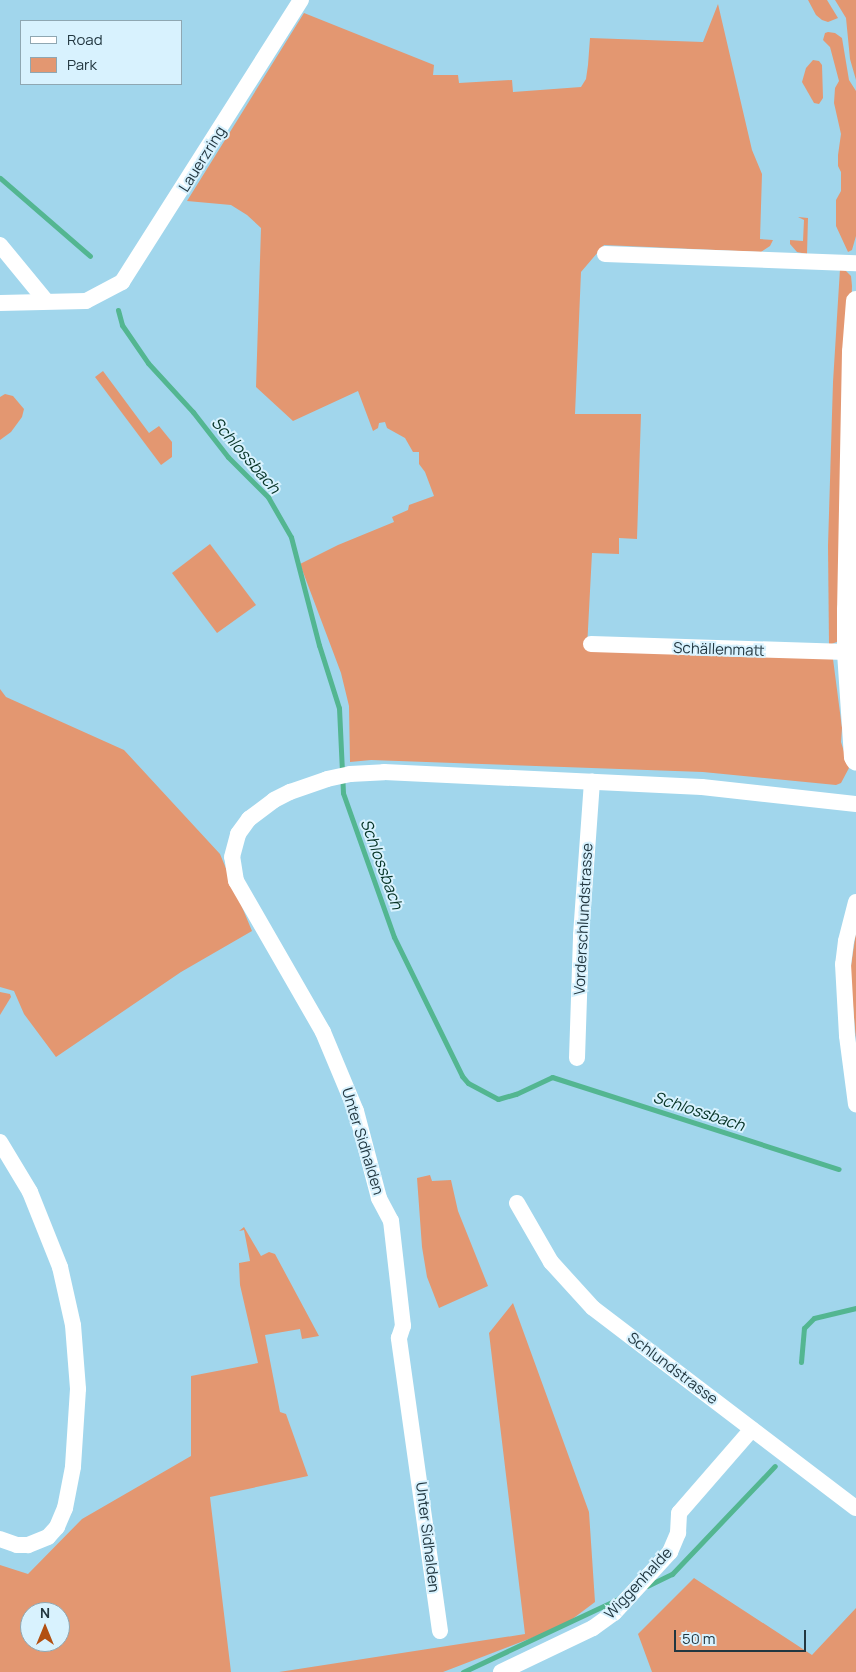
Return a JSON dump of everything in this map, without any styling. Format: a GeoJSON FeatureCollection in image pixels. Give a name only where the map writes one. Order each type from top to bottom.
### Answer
{"type":"FeatureCollection","features":[{"type":"Feature","properties":{"kind":"street","name":"Lauerzring"},"geometry":{"type":"LineString","coordinates":[[46,301],[86,300],[122,282],[302,0]]}},
{"type":"Feature","properties":{"kind":"street"},"geometry":{"type":"LineString","coordinates":[[0,245],[46,301]]}},
{"type":"Feature","properties":{"kind":"street"},"geometry":{"type":"LineString","coordinates":[[605,254],[856,263]]}},
{"type":"Feature","properties":{"kind":"street"},"geometry":{"type":"LineString","coordinates":[[0,303],[46,301]]}},
{"type":"Feature","properties":{"kind":"street"},"geometry":{"type":"LineString","coordinates":[[856,301],[852,362],[847,652],[854,757],[856,761]]}},
{"type":"Feature","properties":{"kind":"street","name":"Schällenmatt"},"geometry":{"type":"LineString","coordinates":[[591,644],[847,652]]}},
{"type":"Feature","properties":{"kind":"street","name":"Unter Sidhalden"},"geometry":{"type":"LineString","coordinates":[[440,1631],[399,1338],[403,1326],[391,1221],[379,1198],[356,1111],[335,1058],[306,999],[236,881],[233,868],[234,844],[249,820],[281,797],[333,778],[350,774],[422,772],[592,781]]}},
{"type":"Feature","properties":{"kind":"street"},"geometry":{"type":"LineString","coordinates":[[592,781],[702,787],[856,804]]}},
{"type":"Feature","properties":{"kind":"street","name":"Vorderschlundstrasse"},"geometry":{"type":"LineString","coordinates":[[578,1058],[581,934],[592,781]]}},
{"type":"Feature","properties":{"kind":"street"},"geometry":{"type":"LineString","coordinates":[[856,902],[846,941],[843,964],[847,1036],[856,1104]]}},
{"type":"Feature","properties":{"kind":"street"},"geometry":{"type":"LineString","coordinates":[[0,1142],[32,1196],[60,1266],[73,1325],[78,1389],[73,1467],[68,1496],[60,1522],[48,1538],[39,1543],[17,1545],[0,1539]]}},
{"type":"Feature","properties":{"kind":"street","name":"Schlundstrasse"},"geometry":{"type":"LineString","coordinates":[[518,1203],[551,1262],[593,1308],[856,1508]]}},
{"type":"Feature","properties":{"kind":"street","name":"Wiggenhalde"},"geometry":{"type":"LineString","coordinates":[[501,1672],[593,1628],[614,1614],[646,1576],[670,1552],[678,1533],[680,1513],[752,1429]]}},
{"type":"Feature","properties":{"kind":"green space"},"geometry":{"type":"Polygon","coordinates":[[[808,0],[827,0],[838,18],[828,22],[822,20],[816,15],[808,0]]]}},
{"type":"Feature","properties":{"kind":"green space"},"geometry":{"type":"Polygon","coordinates":[[[835,0],[856,0],[856,80],[850,59],[846,18],[835,0]]]}},
{"type":"Feature","properties":{"kind":"green space"},"geometry":{"type":"Polygon","coordinates":[[[718,4],[752,150],[762,174],[760,239],[773,240],[770,246],[761,252],[604,245],[581,272],[575,414],[641,414],[637,539],[619,538],[619,554],[592,553],[587,648],[833,659],[842,728],[841,742],[849,768],[841,783],[836,785],[703,772],[371,760],[350,762],[349,706],[341,673],[300,564],[338,545],[394,522],[392,517],[408,510],[409,505],[434,496],[425,472],[419,464],[419,452],[413,452],[405,438],[387,428],[385,422],[379,423],[378,428],[373,431],[358,391],[293,421],[256,387],[261,228],[247,215],[231,205],[187,201],[304,13],[434,65],[433,75],[458,75],[459,83],[512,80],[513,92],[581,87],[586,79],[590,38],[703,42],[718,4]]]}},
{"type":"Feature","properties":{"kind":"green space"},"geometry":{"type":"Polygon","coordinates":[[[825,33],[835,33],[842,38],[849,80],[856,91],[856,236],[852,250],[848,252],[836,226],[836,200],[841,191],[841,172],[838,166],[838,155],[841,134],[834,103],[835,88],[839,81],[830,47],[823,40],[825,33]]]}},
{"type":"Feature","properties":{"kind":"green space"},"geometry":{"type":"Polygon","coordinates":[[[813,60],[819,61],[822,65],[823,98],[819,104],[814,103],[802,82],[806,68],[813,60]]]}},
{"type":"Feature","properties":{"kind":"green space"},"geometry":{"type":"Polygon","coordinates":[[[798,217],[808,218],[807,254],[797,252],[790,244],[790,240],[803,241],[804,220],[798,217]]]}},
{"type":"Feature","properties":{"kind":"green space"},"geometry":{"type":"Polygon","coordinates":[[[840,269],[846,271],[851,276],[852,286],[839,641],[829,645],[828,546],[833,382],[840,269]]]}},
{"type":"Feature","properties":{"kind":"green space"},"geometry":{"type":"Polygon","coordinates":[[[103,371],[149,433],[159,426],[172,442],[172,457],[161,465],[95,377],[103,371]]]}},
{"type":"Feature","properties":{"kind":"green space"},"geometry":{"type":"Polygon","coordinates":[[[5,394],[13,396],[24,409],[22,417],[11,432],[0,440],[0,397],[5,394]]]}},
{"type":"Feature","properties":{"kind":"green space"},"geometry":{"type":"Polygon","coordinates":[[[210,544],[256,605],[217,633],[172,573],[210,544]]]}},
{"type":"Feature","properties":{"kind":"green space"},"geometry":{"type":"Polygon","coordinates":[[[0,689],[6,697],[124,750],[220,854],[252,931],[181,972],[56,1057],[24,1014],[14,991],[0,987],[0,689]]]}},
{"type":"Feature","properties":{"kind":"green space"},"geometry":{"type":"Polygon","coordinates":[[[856,932],[856,1039],[850,973],[856,932]]]}},
{"type":"Feature","properties":{"kind":"green space"},"geometry":{"type":"Polygon","coordinates":[[[0,992],[10,994],[11,997],[0,1015],[0,992]]]}},
{"type":"Feature","properties":{"kind":"green space"},"geometry":{"type":"Polygon","coordinates":[[[430,1175],[432,1181],[451,1180],[458,1211],[488,1286],[439,1308],[427,1277],[422,1247],[417,1178],[430,1175]]]}},
{"type":"Feature","properties":{"kind":"green space"},"geometry":{"type":"Polygon","coordinates":[[[244,1227],[261,1256],[269,1252],[275,1254],[319,1336],[302,1339],[300,1329],[265,1335],[280,1412],[286,1414],[308,1476],[210,1497],[231,1672],[0,1672],[0,1565],[28,1574],[82,1519],[191,1456],[191,1376],[258,1363],[240,1285],[239,1263],[250,1261],[244,1230],[239,1231],[244,1227]]]}},
{"type":"Feature","properties":{"kind":"green space"},"geometry":{"type":"Polygon","coordinates":[[[513,1303],[589,1512],[595,1602],[563,1626],[443,1672],[279,1672],[525,1634],[489,1333],[513,1303]]]}},
{"type":"Feature","properties":{"kind":"green space"},"geometry":{"type":"Polygon","coordinates":[[[694,1578],[812,1655],[856,1608],[856,1672],[652,1672],[638,1634],[694,1578]]]}},
{"type":"Feature","properties":{"kind":"waterway"},"geometry":{"type":"LineString","coordinates":[[0,178],[90,256]]}},
{"type":"Feature","properties":{"kind":"waterway","name":"Schlossbach"},"geometry":{"type":"LineString","coordinates":[[118,310],[122,325],[148,363],[193,412],[228,457],[268,497],[291,537],[319,645],[339,708],[343,793],[394,937],[462,1076],[468,1083],[498,1099],[516,1094],[552,1077],[839,1169]]}},
{"type":"Feature","properties":{"kind":"waterway"},"geometry":{"type":"LineString","coordinates":[[801,1362],[804,1328],[814,1318],[856,1308]]}},
{"type":"Feature","properties":{"kind":"waterway"},"geometry":{"type":"LineString","coordinates":[[647,1586],[672,1574],[775,1466]]}},
{"type":"Feature","properties":{"kind":"waterway"},"geometry":{"type":"LineString","coordinates":[[463,1672],[618,1599]]}}]}
